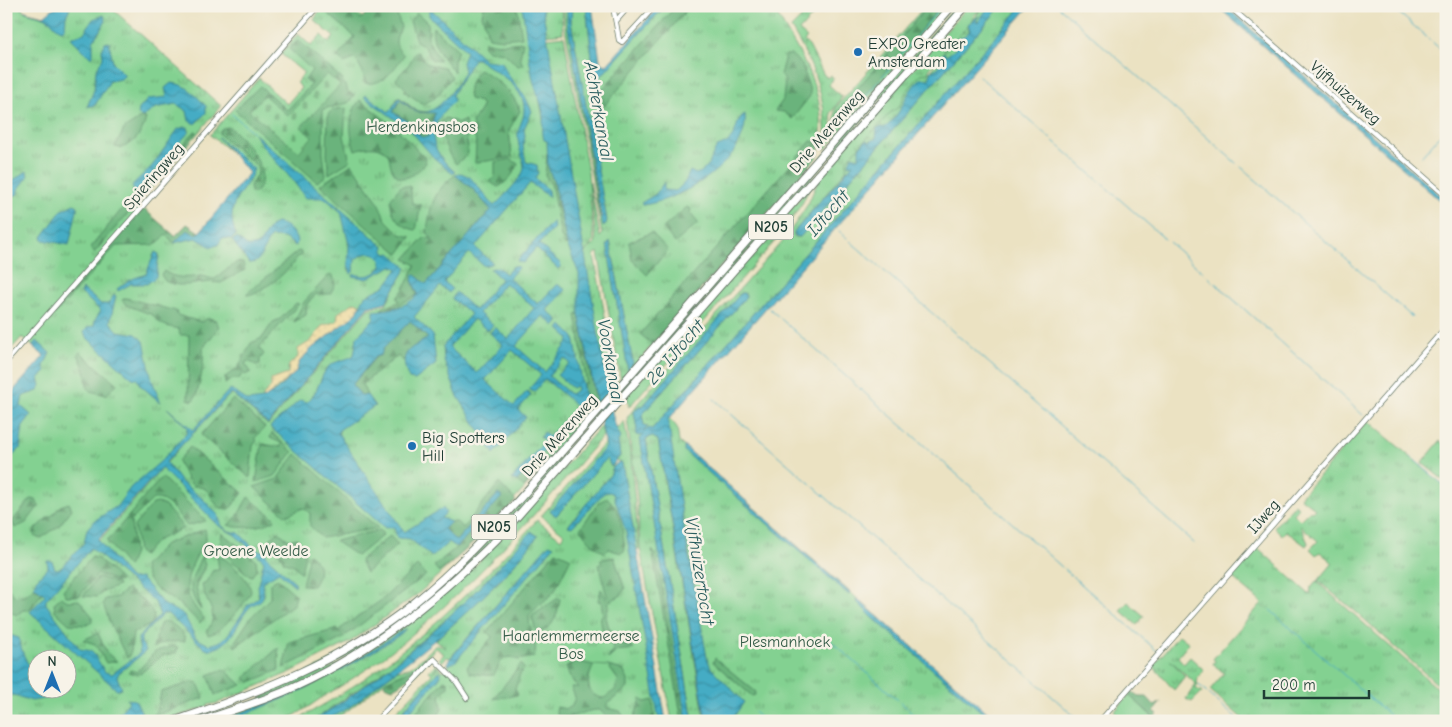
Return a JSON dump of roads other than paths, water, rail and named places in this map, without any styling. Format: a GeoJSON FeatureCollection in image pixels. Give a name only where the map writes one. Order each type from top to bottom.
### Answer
{"type":"FeatureCollection","features":[{"type":"Feature","properties":{"kind":"highway","name":"Drie Merenweg"},"geometry":{"type":"LineString","coordinates":[[174,721],[297,676],[351,646],[414,603],[453,570],[494,528],[612,396],[952,6]]}},
{"type":"Feature","properties":{"kind":"highway","name":"Drie Merenweg"},"geometry":{"type":"LineString","coordinates":[[200,721],[300,684],[335,666],[421,610],[470,567],[501,535],[966,6]]}},
{"type":"Feature","properties":{"kind":"street","name":"Spieringweg"},"geometry":{"type":"LineString","coordinates":[[6,362],[318,6]]}},
{"type":"Feature","properties":{"kind":"street"},"geometry":{"type":"LineString","coordinates":[[613,6],[619,40],[624,42],[655,6]]}},
{"type":"Feature","properties":{"kind":"street"},"geometry":{"type":"LineString","coordinates":[[616,21],[629,6]]}},
{"type":"Feature","properties":{"kind":"street","name":"Vijfhuizerweg"},"geometry":{"type":"LineString","coordinates":[[1229,6],[1446,196]]}},
{"type":"Feature","properties":{"kind":"street","name":"IJweg"},"geometry":{"type":"LineString","coordinates":[[1100,721],[1446,327]]}},
{"type":"Feature","properties":{"kind":"street"},"geometry":{"type":"LineString","coordinates":[[1438,336],[1446,342]]}},
{"type":"Feature","properties":{"kind":"street"},"geometry":{"type":"LineString","coordinates":[[376,721],[434,659],[456,681],[467,698]]}},
{"type":"Feature","properties":{"kind":"water"},"geometry":{"type":"Polygon","coordinates":[[[56,6],[71,6],[66,16],[65,28],[62,30],[46,18],[30,13],[44,16],[56,6]]]}},
{"type":"Feature","properties":{"kind":"water"},"geometry":{"type":"Polygon","coordinates":[[[522,6],[542,6],[611,407],[621,437],[618,441],[620,456],[611,467],[607,458],[556,516],[550,511],[606,447],[579,314],[579,274],[567,244],[555,185],[548,167],[547,141],[544,140],[543,133],[543,113],[531,71],[522,6]]]}},
{"type":"Feature","properties":{"kind":"water"},"geometry":{"type":"Polygon","coordinates":[[[567,6],[572,6],[571,22],[607,220],[603,226],[567,22],[567,6]]]}},
{"type":"Feature","properties":{"kind":"water"},"geometry":{"type":"Polygon","coordinates":[[[586,6],[592,6],[600,60],[601,63],[607,65],[659,6],[665,6],[595,83],[586,6]]]}},
{"type":"Feature","properties":{"kind":"water"},"geometry":{"type":"Polygon","coordinates":[[[989,6],[1001,6],[800,237],[795,236],[794,232],[853,164],[848,165],[852,156],[859,158],[859,148],[866,140],[870,142],[876,138],[877,128],[886,127],[893,121],[915,84],[921,78],[929,79],[932,71],[939,67],[944,52],[946,56],[956,49],[954,44],[956,39],[970,31],[968,24],[979,16],[976,21],[978,22],[989,6]]]}},
{"type":"Feature","properties":{"kind":"water"},"geometry":{"type":"Polygon","coordinates":[[[1022,6],[1030,6],[668,420],[685,534],[707,658],[711,668],[744,702],[731,721],[706,721],[658,440],[651,436],[646,440],[693,721],[687,721],[640,439],[643,435],[636,435],[637,429],[634,412],[640,405],[642,407],[741,293],[744,293],[746,297],[642,415],[644,425],[648,426],[643,432],[649,428],[652,429],[1022,6]]]}},
{"type":"Feature","properties":{"kind":"water"},"geometry":{"type":"Polygon","coordinates":[[[1217,6],[1225,6],[1446,200],[1446,206],[1217,6]]]}},
{"type":"Feature","properties":{"kind":"water"},"geometry":{"type":"Polygon","coordinates":[[[429,10],[433,11],[485,60],[502,62],[508,75],[526,98],[532,111],[524,129],[523,146],[526,162],[537,165],[538,173],[535,178],[548,190],[549,197],[530,183],[475,247],[493,263],[484,266],[469,253],[444,282],[452,289],[449,293],[440,286],[414,317],[433,335],[436,364],[415,380],[409,379],[404,363],[406,353],[428,338],[410,321],[383,349],[381,355],[375,357],[352,385],[362,396],[367,395],[375,406],[339,430],[338,433],[404,532],[443,508],[446,513],[441,518],[451,522],[444,529],[456,541],[498,494],[502,497],[459,545],[456,547],[449,542],[432,557],[410,539],[397,538],[394,527],[385,528],[270,427],[300,400],[307,402],[311,398],[328,367],[354,355],[357,337],[374,318],[374,311],[398,307],[414,299],[418,294],[412,280],[414,274],[426,284],[491,210],[472,188],[455,175],[461,173],[470,177],[494,206],[512,187],[523,171],[524,167],[518,134],[524,114],[520,94],[508,80],[477,59],[474,59],[452,95],[454,101],[445,110],[435,128],[435,145],[439,154],[455,172],[453,174],[434,158],[410,130],[364,97],[366,95],[389,112],[399,98],[418,112],[432,110],[446,99],[464,71],[462,63],[466,51],[429,16],[429,10]],[[400,100],[393,112],[409,122],[421,137],[428,137],[435,113],[416,112],[400,100]]]}},
{"type":"Feature","properties":{"kind":"water"},"geometry":{"type":"Polygon","coordinates":[[[104,15],[106,21],[93,41],[93,56],[90,57],[71,38],[84,33],[93,19],[104,15]]]}},
{"type":"Feature","properties":{"kind":"water"},"geometry":{"type":"Polygon","coordinates":[[[109,42],[113,63],[125,75],[121,79],[110,81],[95,105],[87,107],[94,90],[96,70],[103,58],[102,50],[104,43],[109,42]]]}},
{"type":"Feature","properties":{"kind":"water"},"geometry":{"type":"Polygon","coordinates":[[[171,83],[187,88],[206,106],[206,113],[195,124],[189,121],[187,111],[176,104],[156,108],[143,117],[138,115],[139,109],[148,99],[167,97],[165,88],[171,83]]]}},
{"type":"Feature","properties":{"kind":"water"},"geometry":{"type":"Polygon","coordinates":[[[745,114],[744,131],[737,147],[725,162],[710,175],[694,186],[659,202],[643,205],[641,203],[656,194],[664,182],[664,190],[676,191],[685,182],[690,171],[696,174],[704,170],[717,147],[730,140],[741,117],[745,114]]]}},
{"type":"Feature","properties":{"kind":"water"},"geometry":{"type":"Polygon","coordinates":[[[188,127],[189,132],[137,191],[134,192],[132,185],[152,166],[178,129],[188,127]]]}},
{"type":"Feature","properties":{"kind":"water"},"geometry":{"type":"Polygon","coordinates":[[[254,133],[384,247],[384,251],[387,254],[390,253],[407,268],[386,302],[368,307],[268,424],[231,393],[166,462],[180,481],[203,499],[218,515],[222,526],[229,531],[239,533],[256,550],[264,551],[269,559],[296,583],[295,586],[279,572],[262,582],[264,595],[262,599],[251,606],[227,640],[221,646],[214,649],[205,649],[168,614],[163,614],[141,637],[141,642],[146,651],[119,673],[117,677],[122,688],[117,690],[78,655],[78,650],[72,650],[30,612],[45,595],[34,586],[36,580],[48,567],[47,561],[52,561],[55,569],[61,568],[84,543],[87,529],[94,521],[117,506],[131,487],[160,462],[187,433],[187,427],[167,408],[193,430],[230,389],[248,401],[263,399],[277,390],[295,373],[300,361],[311,349],[356,314],[365,296],[385,286],[398,269],[392,266],[367,279],[352,276],[355,274],[367,276],[374,274],[382,266],[381,260],[375,254],[367,253],[355,260],[354,271],[351,274],[348,265],[349,245],[341,212],[325,198],[305,198],[254,133]],[[161,468],[98,540],[129,577],[132,579],[141,578],[163,604],[184,615],[196,638],[209,645],[219,642],[227,636],[248,605],[259,597],[258,584],[264,561],[235,535],[219,526],[161,468]],[[91,548],[46,600],[46,604],[80,649],[92,651],[105,672],[112,674],[140,653],[138,638],[160,615],[155,602],[91,548]]]}},
{"type":"Feature","properties":{"kind":"water"},"geometry":{"type":"Polygon","coordinates":[[[218,137],[254,169],[234,206],[232,214],[236,235],[231,239],[222,238],[218,245],[211,247],[196,238],[174,243],[187,230],[197,235],[249,173],[218,137]]]}},
{"type":"Feature","properties":{"kind":"water"},"geometry":{"type":"Polygon","coordinates":[[[27,171],[28,177],[18,190],[18,194],[6,200],[6,185],[27,171]]]}},
{"type":"Feature","properties":{"kind":"water"},"geometry":{"type":"Polygon","coordinates":[[[74,204],[78,206],[69,245],[43,240],[42,237],[62,210],[74,204]]]}},
{"type":"Feature","properties":{"kind":"water"},"geometry":{"type":"Polygon","coordinates":[[[553,221],[554,228],[539,244],[561,266],[558,269],[536,248],[523,263],[517,261],[553,221]]]}},
{"type":"Feature","properties":{"kind":"water"},"geometry":{"type":"Polygon","coordinates":[[[276,223],[286,226],[292,231],[297,241],[296,246],[284,238],[271,237],[260,258],[254,263],[249,263],[232,240],[237,238],[247,246],[253,246],[261,241],[269,229],[276,223]]]}},
{"type":"Feature","properties":{"kind":"water"},"geometry":{"type":"Polygon","coordinates":[[[610,241],[633,363],[628,371],[607,244],[610,241]]]}},
{"type":"Feature","properties":{"kind":"water"},"geometry":{"type":"Polygon","coordinates":[[[155,252],[159,254],[156,277],[147,284],[131,284],[118,291],[117,289],[129,280],[146,274],[155,252]]]}},
{"type":"Feature","properties":{"kind":"water"},"geometry":{"type":"Polygon","coordinates":[[[513,266],[519,267],[509,278],[538,304],[557,284],[566,290],[547,310],[559,321],[555,326],[543,316],[516,346],[545,372],[568,343],[569,338],[559,329],[562,325],[574,337],[586,403],[517,481],[512,479],[545,441],[540,437],[544,432],[549,437],[577,406],[545,379],[534,392],[529,389],[541,375],[512,350],[485,380],[514,406],[527,391],[531,395],[518,410],[526,417],[494,454],[457,395],[444,361],[443,346],[471,314],[452,299],[456,292],[475,310],[501,279],[490,269],[498,267],[506,274],[513,266]],[[505,283],[479,313],[493,325],[488,331],[474,319],[449,347],[477,373],[503,345],[490,333],[495,327],[508,339],[534,308],[505,283]],[[564,358],[549,376],[570,394],[577,390],[576,386],[572,388],[557,375],[570,363],[564,358]]]}},
{"type":"Feature","properties":{"kind":"water"},"geometry":{"type":"Polygon","coordinates":[[[83,289],[101,304],[108,304],[114,295],[116,296],[110,322],[118,331],[136,334],[144,341],[152,380],[161,403],[140,385],[137,379],[132,378],[86,337],[84,332],[88,327],[94,326],[95,320],[101,311],[80,292],[83,289]]]}},
{"type":"Feature","properties":{"kind":"water"},"geometry":{"type":"Polygon","coordinates":[[[37,341],[50,353],[44,366],[46,372],[39,378],[41,385],[38,391],[23,396],[21,406],[31,415],[23,426],[20,449],[6,462],[6,399],[44,356],[32,346],[37,341]]]}},
{"type":"Feature","properties":{"kind":"water"},"geometry":{"type":"Polygon","coordinates":[[[684,446],[850,593],[849,595],[684,451],[684,446]]]}},
{"type":"Feature","properties":{"kind":"water"},"geometry":{"type":"Polygon","coordinates":[[[617,463],[622,463],[666,721],[659,721],[626,532],[613,494],[610,492],[604,493],[572,527],[568,526],[611,474],[612,469],[617,463]]]}},
{"type":"Feature","properties":{"kind":"water"},"geometry":{"type":"Polygon","coordinates":[[[531,531],[538,536],[521,557],[484,596],[444,632],[349,707],[332,717],[313,721],[373,680],[429,634],[482,585],[531,531]]]}},
{"type":"Feature","properties":{"kind":"water"},"geometry":{"type":"Polygon","coordinates":[[[549,544],[554,546],[455,662],[448,665],[448,661],[549,544]]]}},
{"type":"Feature","properties":{"kind":"water"},"geometry":{"type":"Polygon","coordinates":[[[857,599],[997,721],[992,721],[872,617],[855,600],[857,599]]]}},
{"type":"Feature","properties":{"kind":"water"},"geometry":{"type":"Polygon","coordinates":[[[406,628],[392,640],[329,677],[292,695],[235,718],[234,721],[226,721],[225,719],[315,683],[406,628]]]}},
{"type":"Feature","properties":{"kind":"water"},"geometry":{"type":"Polygon","coordinates":[[[6,634],[19,638],[28,664],[28,700],[13,695],[6,697],[6,634]]]}},
{"type":"Feature","properties":{"kind":"water"},"geometry":{"type":"Polygon","coordinates":[[[438,672],[441,672],[440,677],[402,721],[394,721],[438,672]]]}},
{"type":"Feature","properties":{"kind":"water"},"geometry":{"type":"Polygon","coordinates":[[[127,699],[135,700],[142,713],[128,721],[112,721],[129,702],[127,699]]]}},
{"type":"Feature","properties":{"kind":"waterway"},"geometry":{"type":"LineString","coordinates":[[843,123],[942,6]]}},
{"type":"Feature","properties":{"kind":"waterway"},"geometry":{"type":"LineString","coordinates":[[1058,6],[1236,163]]}},
{"type":"Feature","properties":{"kind":"waterway"},"geometry":{"type":"LineString","coordinates":[[1391,6],[1446,54]]}},
{"type":"Feature","properties":{"kind":"waterway"},"geometry":{"type":"LineString","coordinates":[[979,76],[1165,239]]}},
{"type":"Feature","properties":{"kind":"waterway"},"geometry":{"type":"LineString","coordinates":[[232,114],[254,133]]}},
{"type":"Feature","properties":{"kind":"waterway"},"geometry":{"type":"LineString","coordinates":[[1422,156],[1446,128]]}},
{"type":"Feature","properties":{"kind":"waterway"},"geometry":{"type":"LineString","coordinates":[[1241,167],[1412,317]]}},
{"type":"Feature","properties":{"kind":"waterway"},"geometry":{"type":"LineString","coordinates":[[839,231],[847,238]]}},
{"type":"Feature","properties":{"kind":"waterway"},"geometry":{"type":"LineString","coordinates":[[850,241],[1194,543]]}},
{"type":"Feature","properties":{"kind":"waterway"},"geometry":{"type":"LineString","coordinates":[[1169,242],[1363,415]]}},
{"type":"Feature","properties":{"kind":"waterway"},"geometry":{"type":"LineString","coordinates":[[770,309],[779,317]]}},
{"type":"Feature","properties":{"kind":"waterway"},"geometry":{"type":"LineString","coordinates":[[781,319],[1157,651]]}},
{"type":"Feature","properties":{"kind":"waterway"},"geometry":{"type":"LineString","coordinates":[[714,399],[1080,721]]}},
{"type":"Feature","properties":{"kind":"waterway"},"geometry":{"type":"LineString","coordinates":[[1411,457],[1446,487]]}},
{"type":"Feature","properties":{"kind":"waterway"},"geometry":{"type":"LineString","coordinates":[[1269,609],[1396,721]]}},
{"type":"Feature","properties":{"kind":"waterway"},"geometry":{"type":"LineString","coordinates":[[825,636],[922,721]]}},
{"type":"Feature","properties":{"kind":"waterway"},"geometry":{"type":"LineString","coordinates":[[1199,685],[1239,721]]}},
{"type":"Feature","properties":{"kind":"waterway"},"geometry":{"type":"LineString","coordinates":[[754,712],[764,721]]}},
{"type":"Feature","properties":{"kind":"place","name":"EXPO Greater Amsterdam"},"geometry":{"type":"Point","coordinates":[858,52]}},
{"type":"Feature","properties":{"kind":"place","name":"Big Spotters Hill"},"geometry":{"type":"Point","coordinates":[412,446]}},
{"type":"Feature","properties":{"kind":"water label","name":"Achterkanaal"},"geometry":{"type":"Point","coordinates":[599,111]}},
{"type":"Feature","properties":{"kind":"water label","name":"IJtocht"},"geometry":{"type":"Point","coordinates":[828,213]}},
{"type":"Feature","properties":{"kind":"water label","name":"2e IJtocht"},"geometry":{"type":"Point","coordinates":[675,352]}},
{"type":"Feature","properties":{"kind":"water label","name":"Voorkanaal"},"geometry":{"type":"Point","coordinates":[611,361]}},
{"type":"Feature","properties":{"kind":"water label","name":"Vijfhuizertocht"},"geometry":{"type":"Point","coordinates":[700,571]}},
{"type":"Feature","properties":{"kind":"park label","name":"Herdenkingsbos"},"geometry":{"type":"Point","coordinates":[421,126]}},
{"type":"Feature","properties":{"kind":"park label","name":"Groene Weelde"},"geometry":{"type":"Point","coordinates":[256,550]}},
{"type":"Feature","properties":{"kind":"park label","name":"Plesmanhoek"},"geometry":{"type":"Point","coordinates":[785,641]}},
{"type":"Feature","properties":{"kind":"park label","name":"Haarlemmermeerse Bos"},"geometry":{"type":"Point","coordinates":[571,644]}}]}
